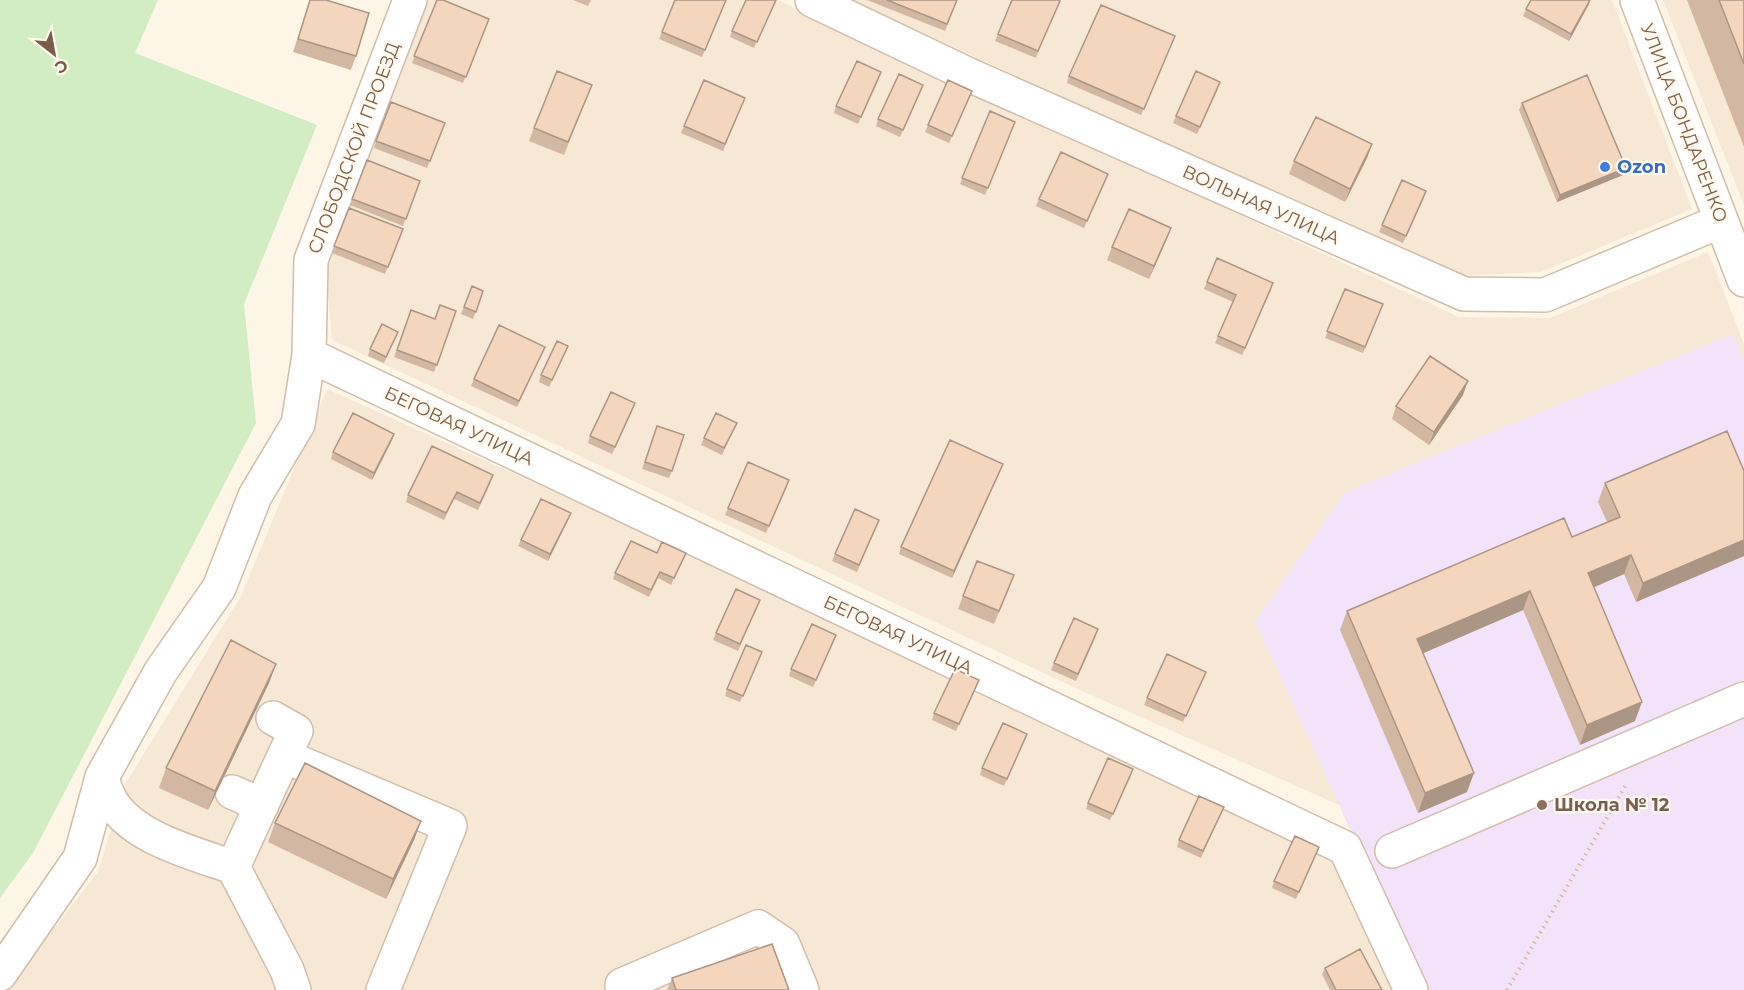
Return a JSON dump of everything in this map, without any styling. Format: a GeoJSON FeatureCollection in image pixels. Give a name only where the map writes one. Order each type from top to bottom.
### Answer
{"type":"FeatureCollection","features":[{"type":"Feature","properties":{"kind":"street","name":"СЛОБОДСКОЙ ПРОЕЗД"},"geometry":{"type":"LineString","coordinates":[[0,974],[80,858],[102,777],[161,671],[219,588],[255,496],[298,424],[309,355],[311,260],[410,0]]}},
{"type":"Feature","properties":{"kind":"street","name":"ВОЛЬНАЯ УЛИЦА"},"geometry":{"type":"LineString","coordinates":[[812,0],[967,74],[1464,294],[1545,295],[1721,221]]}},
{"type":"Feature","properties":{"kind":"street","name":"УЛИЦА БОНДАРЕНКО"},"geometry":{"type":"LineString","coordinates":[[1637,0],[1744,280]]}},
{"type":"Feature","properties":{"kind":"street","name":"БЕГОВАЯ УЛИЦА"},"geometry":{"type":"LineString","coordinates":[[309,355],[1345,848],[1411,990]]}},
{"type":"Feature","properties":{"kind":"street"},"geometry":{"type":"LineString","coordinates":[[1392,850],[1744,699]]}},
{"type":"Feature","properties":{"kind":"street"},"geometry":{"type":"LineString","coordinates":[[233,867],[296,731],[273,718]]}},
{"type":"Feature","properties":{"kind":"street"},"geometry":{"type":"LineString","coordinates":[[284,756],[450,826],[383,990]]}},
{"type":"Feature","properties":{"kind":"street"},"geometry":{"type":"LineString","coordinates":[[102,777],[108,796],[123,816],[141,830],[174,846],[233,867],[287,970],[294,990]]}},
{"type":"Feature","properties":{"kind":"street"},"geometry":{"type":"LineString","coordinates":[[232,792],[262,805]]}},
{"type":"Feature","properties":{"kind":"street"},"geometry":{"type":"LineString","coordinates":[[624,990],[622,985],[758,927],[783,944],[802,990]]}},
{"type":"Feature","properties":{"kind":"path"},"geometry":{"type":"LineString","coordinates":[[1506,990],[1629,779]]}},
{"type":"Feature","properties":{"kind":"shaded area"},"geometry":{"type":"Polygon","coordinates":[[[428,0],[778,0],[1459,317],[1550,318],[1708,252],[1744,344],[1744,990],[5,990],[98,872],[124,786],[241,596],[327,389],[983,686],[1319,847],[1351,832],[1339,805],[1080,690],[332,340],[325,254],[428,0]]]}},
{"type":"Feature","properties":{"kind":"shaded area"},"geometry":{"type":"Polygon","coordinates":[[[851,0],[1612,0],[1692,209],[1541,272],[1454,276],[851,0]]]}},
{"type":"Feature","properties":{"kind":"shaded area"},"geometry":{"type":"Polygon","coordinates":[[[1663,0],[1744,0],[1744,205],[1663,0]]]}},
{"type":"Feature","properties":{"kind":"shaded area","name":"Школа № 12"},"geometry":{"type":"Polygon","coordinates":[[[1733,334],[1744,362],[1744,990],[1424,990],[1255,621],[1345,492],[1733,334]]]}},
{"type":"Feature","properties":{"kind":"green space"},"geometry":{"type":"Polygon","coordinates":[[[0,0],[158,0],[135,53],[317,125],[244,304],[256,423],[33,853],[0,898],[0,0]]]}},
{"type":"Feature","properties":{"kind":"building"},"geometry":{"type":"Polygon","coordinates":[[[310,0],[326,0],[369,13],[356,56],[298,39],[310,0]]]}},
{"type":"Feature","properties":{"kind":"building"},"geometry":{"type":"Polygon","coordinates":[[[437,0],[443,0],[489,19],[466,77],[414,56],[437,0]]]}},
{"type":"Feature","properties":{"kind":"building"},"geometry":{"type":"Polygon","coordinates":[[[675,0],[726,0],[705,50],[662,32],[675,0]]]}},
{"type":"Feature","properties":{"kind":"building"},"geometry":{"type":"Polygon","coordinates":[[[746,0],[776,0],[757,42],[732,31],[746,0]]]}},
{"type":"Feature","properties":{"kind":"building"},"geometry":{"type":"Polygon","coordinates":[[[887,0],[957,0],[947,24],[887,0]]]}},
{"type":"Feature","properties":{"kind":"building"},"geometry":{"type":"Polygon","coordinates":[[[1012,0],[1060,1],[1038,51],[998,34],[1012,0]]]}},
{"type":"Feature","properties":{"kind":"building"},"geometry":{"type":"Polygon","coordinates":[[[1531,0],[1590,0],[1571,34],[1526,9],[1531,0]]]}},
{"type":"Feature","properties":{"kind":"building"},"geometry":{"type":"Polygon","coordinates":[[[1719,0],[1744,0],[1744,64],[1719,0]]]}},
{"type":"Feature","properties":{"kind":"building"},"geometry":{"type":"Polygon","coordinates":[[[1101,5],[1175,36],[1144,109],[1069,76],[1101,5]]]}},
{"type":"Feature","properties":{"kind":"building"},"geometry":{"type":"Polygon","coordinates":[[[857,61],[881,72],[861,117],[836,106],[857,61]]]}},
{"type":"Feature","properties":{"kind":"building"},"geometry":{"type":"Polygon","coordinates":[[[557,71],[592,85],[568,142],[534,128],[557,71]]]}},
{"type":"Feature","properties":{"kind":"building"},"geometry":{"type":"Polygon","coordinates":[[[1196,71],[1220,82],[1200,127],[1176,116],[1196,71]]]}},
{"type":"Feature","properties":{"kind":"building"},"geometry":{"type":"Polygon","coordinates":[[[899,74],[923,85],[903,130],[878,119],[899,74]]]}},
{"type":"Feature","properties":{"kind":"building"},"geometry":{"type":"Polygon","coordinates":[[[1587,75],[1626,168],[1560,195],[1522,103],[1587,75]]]}},
{"type":"Feature","properties":{"kind":"building"},"geometry":{"type":"Polygon","coordinates":[[[704,80],[745,98],[725,144],[684,126],[704,80]]]}},
{"type":"Feature","properties":{"kind":"building"},"geometry":{"type":"Polygon","coordinates":[[[948,80],[972,91],[952,136],[928,125],[948,80]]]}},
{"type":"Feature","properties":{"kind":"building"},"geometry":{"type":"Polygon","coordinates":[[[391,102],[445,123],[430,161],[376,141],[391,102]]]}},
{"type":"Feature","properties":{"kind":"building"},"geometry":{"type":"Polygon","coordinates":[[[990,111],[1015,122],[988,188],[962,178],[990,111]]]}},
{"type":"Feature","properties":{"kind":"building"},"geometry":{"type":"Polygon","coordinates":[[[1316,117],[1372,144],[1350,189],[1294,161],[1316,117]]]}},
{"type":"Feature","properties":{"kind":"building"},"geometry":{"type":"Polygon","coordinates":[[[1061,152],[1108,174],[1087,221],[1039,199],[1061,152]]]}},
{"type":"Feature","properties":{"kind":"building"},"geometry":{"type":"Polygon","coordinates":[[[367,160],[420,181],[406,219],[352,199],[367,160]]]}},
{"type":"Feature","properties":{"kind":"building"},"geometry":{"type":"Polygon","coordinates":[[[1402,180],[1426,191],[1406,236],[1382,225],[1402,180]]]}},
{"type":"Feature","properties":{"kind":"building"},"geometry":{"type":"Polygon","coordinates":[[[349,208],[403,229],[388,267],[334,246],[349,208]]]}},
{"type":"Feature","properties":{"kind":"building"},"geometry":{"type":"Polygon","coordinates":[[[1129,209],[1171,228],[1154,266],[1112,247],[1129,209]]]}},
{"type":"Feature","properties":{"kind":"building"},"geometry":{"type":"Polygon","coordinates":[[[1217,258],[1273,283],[1245,348],[1218,336],[1236,295],[1207,282],[1217,258]]]}},
{"type":"Feature","properties":{"kind":"building"},"geometry":{"type":"Polygon","coordinates":[[[472,286],[483,291],[476,312],[464,307],[472,286]]]}},
{"type":"Feature","properties":{"kind":"building"},"geometry":{"type":"Polygon","coordinates":[[[1345,289],[1383,304],[1365,347],[1327,331],[1345,289]]]}},
{"type":"Feature","properties":{"kind":"building"},"geometry":{"type":"Polygon","coordinates":[[[440,305],[456,311],[437,365],[397,350],[411,310],[435,319],[440,305]]]}},
{"type":"Feature","properties":{"kind":"building"},"geometry":{"type":"Polygon","coordinates":[[[382,324],[398,332],[386,357],[370,349],[382,324]]]}},
{"type":"Feature","properties":{"kind":"building"},"geometry":{"type":"Polygon","coordinates":[[[499,325],[545,347],[519,401],[474,379],[499,325]]]}},
{"type":"Feature","properties":{"kind":"building"},"geometry":{"type":"Polygon","coordinates":[[[557,341],[568,346],[552,380],[541,375],[557,341]]]}},
{"type":"Feature","properties":{"kind":"building"},"geometry":{"type":"Polygon","coordinates":[[[1430,356],[1468,381],[1434,432],[1396,406],[1430,356]]]}},
{"type":"Feature","properties":{"kind":"building"},"geometry":{"type":"Polygon","coordinates":[[[611,392],[635,403],[615,447],[590,436],[611,392]]]}},
{"type":"Feature","properties":{"kind":"building"},"geometry":{"type":"Polygon","coordinates":[[[353,413],[394,434],[374,473],[333,452],[353,413]]]}},
{"type":"Feature","properties":{"kind":"building"},"geometry":{"type":"Polygon","coordinates":[[[716,413],[737,423],[724,448],[704,438],[716,413]]]}},
{"type":"Feature","properties":{"kind":"building"},"geometry":{"type":"Polygon","coordinates":[[[657,426],[684,435],[672,471],[645,462],[657,426]]]}},
{"type":"Feature","properties":{"kind":"building"},"geometry":{"type":"Polygon","coordinates":[[[1727,431],[1744,471],[1744,540],[1643,583],[1631,555],[1588,573],[1642,702],[1587,725],[1530,591],[1417,639],[1474,773],[1425,793],[1347,611],[1564,518],[1572,537],[1620,517],[1605,483],[1727,431]]]}},
{"type":"Feature","properties":{"kind":"building"},"geometry":{"type":"Polygon","coordinates":[[[950,440],[1003,464],[954,571],[901,547],[950,440]]]}},
{"type":"Feature","properties":{"kind":"building"},"geometry":{"type":"Polygon","coordinates":[[[432,446],[493,475],[480,503],[457,492],[446,513],[408,495],[432,446]]]}},
{"type":"Feature","properties":{"kind":"building"},"geometry":{"type":"Polygon","coordinates":[[[748,462],[789,480],[769,526],[728,508],[748,462]]]}},
{"type":"Feature","properties":{"kind":"building"},"geometry":{"type":"Polygon","coordinates":[[[541,499],[571,513],[550,554],[521,540],[541,499]]]}},
{"type":"Feature","properties":{"kind":"building"},"geometry":{"type":"Polygon","coordinates":[[[855,509],[879,520],[859,565],[835,554],[855,509]]]}},
{"type":"Feature","properties":{"kind":"building"},"geometry":{"type":"Polygon","coordinates":[[[631,541],[657,553],[662,542],[686,553],[674,578],[660,572],[651,590],[615,573],[631,541]]]}},
{"type":"Feature","properties":{"kind":"building"},"geometry":{"type":"Polygon","coordinates":[[[977,561],[1014,575],[999,611],[963,596],[977,561]]]}},
{"type":"Feature","properties":{"kind":"building"},"geometry":{"type":"Polygon","coordinates":[[[736,589],[760,600],[740,644],[716,633],[736,589]]]}},
{"type":"Feature","properties":{"kind":"building"},"geometry":{"type":"Polygon","coordinates":[[[1074,618],[1098,629],[1078,674],[1054,663],[1074,618]]]}},
{"type":"Feature","properties":{"kind":"building"},"geometry":{"type":"Polygon","coordinates":[[[812,624],[836,635],[816,680],[791,669],[812,624]]]}},
{"type":"Feature","properties":{"kind":"building"},"geometry":{"type":"Polygon","coordinates":[[[231,640],[276,664],[215,791],[166,768],[231,640]]]}},
{"type":"Feature","properties":{"kind":"building"},"geometry":{"type":"Polygon","coordinates":[[[746,645],[762,652],[743,696],[727,689],[746,645]]]}},
{"type":"Feature","properties":{"kind":"building"},"geometry":{"type":"Polygon","coordinates":[[[1167,654],[1206,672],[1186,716],[1147,698],[1167,654]]]}},
{"type":"Feature","properties":{"kind":"building"},"geometry":{"type":"Polygon","coordinates":[[[955,669],[979,680],[959,724],[934,713],[955,669]]]}},
{"type":"Feature","properties":{"kind":"building"},"geometry":{"type":"Polygon","coordinates":[[[1003,723],[1027,734],[1007,779],[982,768],[1003,723]]]}},
{"type":"Feature","properties":{"kind":"building"},"geometry":{"type":"Polygon","coordinates":[[[1108,758],[1133,769],[1113,814],[1088,803],[1108,758]]]}},
{"type":"Feature","properties":{"kind":"building"},"geometry":{"type":"Polygon","coordinates":[[[305,763],[421,821],[393,879],[275,823],[305,763]]]}},
{"type":"Feature","properties":{"kind":"building"},"geometry":{"type":"Polygon","coordinates":[[[1199,796],[1224,807],[1203,851],[1179,840],[1199,796]]]}},
{"type":"Feature","properties":{"kind":"building"},"geometry":{"type":"Polygon","coordinates":[[[1295,836],[1319,847],[1299,892],[1274,881],[1295,836]]]}},
{"type":"Feature","properties":{"kind":"building"},"geometry":{"type":"Polygon","coordinates":[[[772,944],[789,990],[676,990],[672,978],[772,944]]]}},
{"type":"Feature","properties":{"kind":"building"},"geometry":{"type":"Polygon","coordinates":[[[1360,949],[1382,990],[1336,990],[1325,968],[1360,949]]]}},
{"type":"Feature","properties":{"kind":"place","name":"Ozon"},"geometry":{"type":"Point","coordinates":[1605,167]}},
{"type":"Feature","properties":{"kind":"place","name":"Школа № 12"},"geometry":{"type":"Point","coordinates":[1542,805]}}]}
